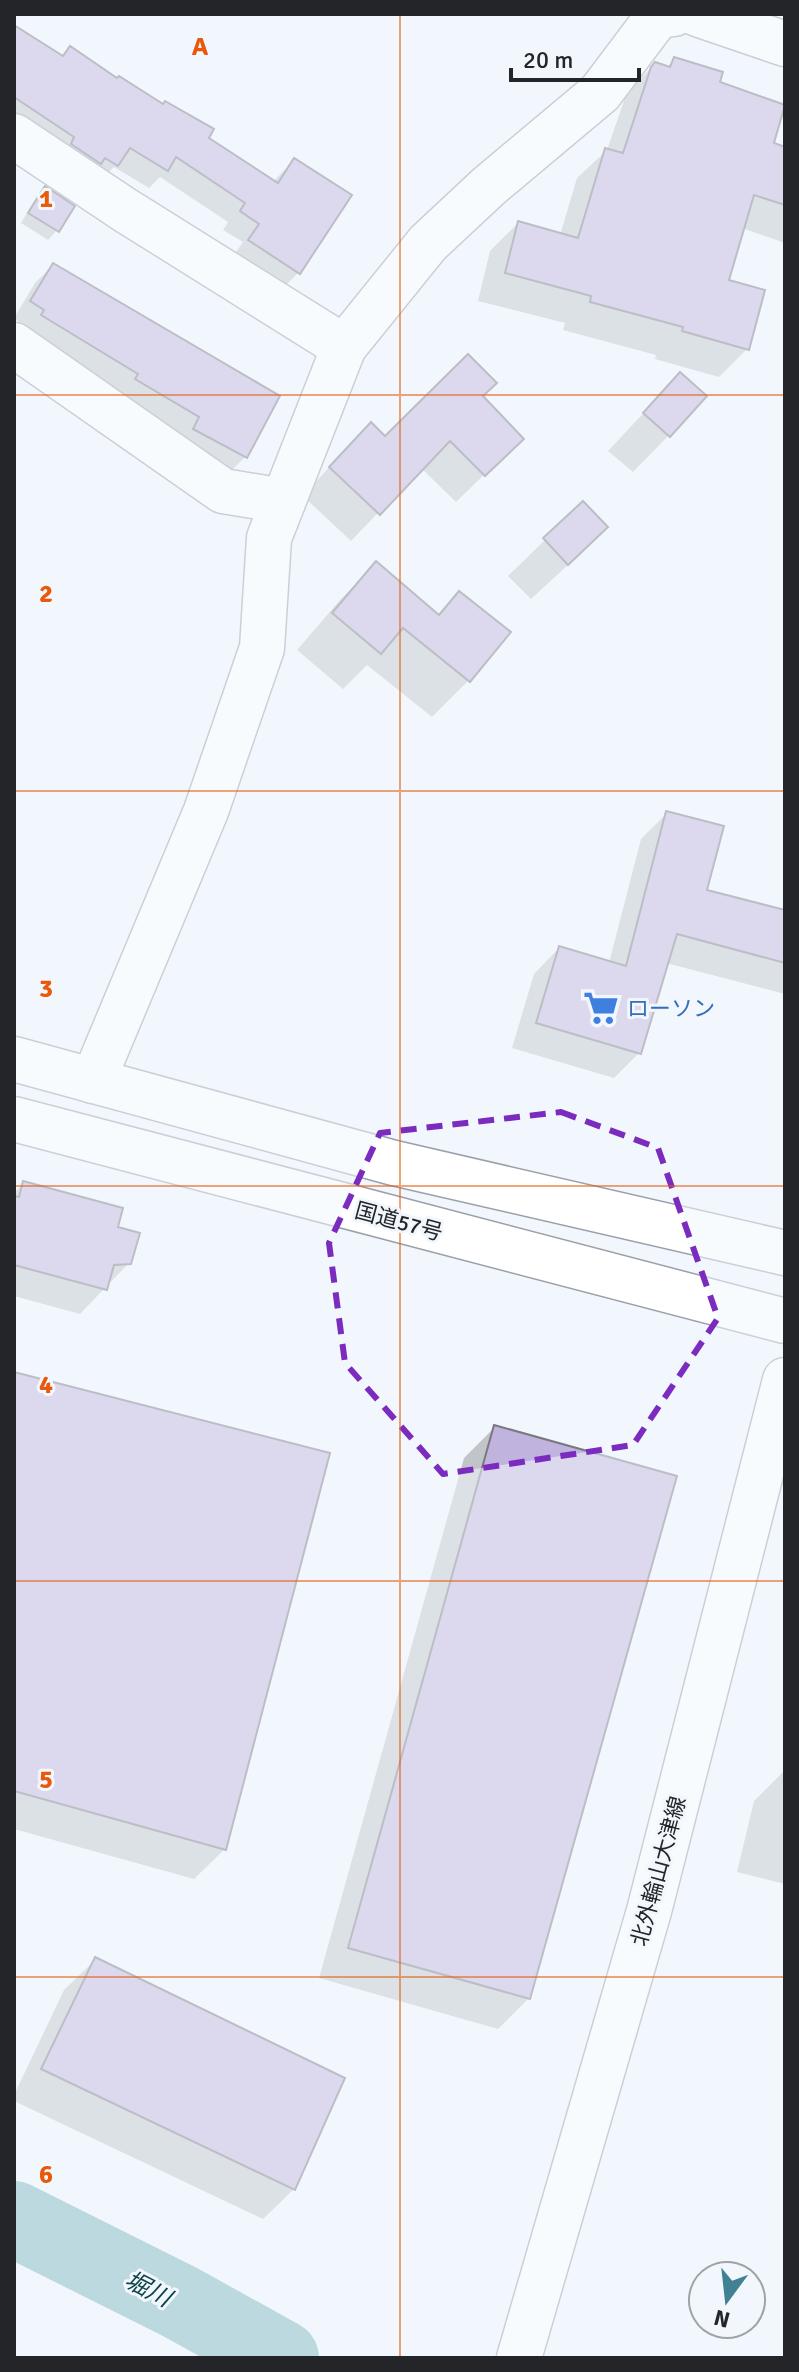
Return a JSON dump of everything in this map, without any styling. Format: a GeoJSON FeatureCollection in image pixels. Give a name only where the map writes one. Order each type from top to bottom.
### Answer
{"type":"FeatureCollection","features":[{"type":"Feature","properties":{"kind":"main road"},"geometry":{"type":"LineString","coordinates":[[93,1081],[206,811],[262,648],[269,538],[344,347],[428,243],[489,186],[600,93],[658,16],[674,14]]}},
{"type":"Feature","properties":{"kind":"main road"},"geometry":{"type":"LineString","coordinates":[[697,14],[785,44]]}},
{"type":"Feature","properties":{"kind":"main road"},"geometry":{"type":"LineString","coordinates":[[14,136],[125,210],[344,347]]}},
{"type":"Feature","properties":{"kind":"main road"},"geometry":{"type":"LineString","coordinates":[[14,345],[223,491],[283,501]]}},
{"type":"Feature","properties":{"kind":"main road"},"geometry":{"type":"LineString","coordinates":[[14,1059],[394,1163],[785,1253]]}},
{"type":"Feature","properties":{"kind":"main road","name":"国道57号"},"geometry":{"type":"LineString","coordinates":[[14,1119],[785,1321]]}},
{"type":"Feature","properties":{"kind":"main road","name":"北外輪山大津線"},"geometry":{"type":"LineString","coordinates":[[519,2358],[649,1911],[785,1380]]}},
{"type":"Feature","properties":{"kind":"highlighted area"},"geometry":{"type":"Polygon","coordinates":[[[561,1112],[658,1148],[718,1318],[633,1445],[443,1474],[345,1363],[329,1243],[380,1133],[561,1112]]]}},
{"type":"Feature","properties":{"kind":"building"},"geometry":{"type":"Polygon","coordinates":[[[14,25],[63,56],[70,46],[117,78],[119,76],[163,104],[165,101],[214,129],[209,138],[278,183],[294,158],[352,195],[300,274],[248,240],[259,224],[240,211],[245,203],[176,157],[168,171],[130,148],[118,166],[105,158],[101,164],[71,144],[74,137],[14,97],[14,25]]]}},
{"type":"Feature","properties":{"kind":"building"},"geometry":{"type":"Polygon","coordinates":[[[674,57],[723,72],[720,82],[785,105],[774,143],[785,147],[785,205],[754,195],[729,280],[765,290],[749,350],[682,331],[683,327],[590,302],[591,296],[505,273],[518,221],[578,238],[605,148],[623,153],[651,67],[655,62],[670,67],[674,57]]]}},
{"type":"Feature","properties":{"kind":"building"},"geometry":{"type":"Polygon","coordinates":[[[45,186],[75,206],[59,232],[28,213],[45,186]]]}},
{"type":"Feature","properties":{"kind":"building"},"geometry":{"type":"Polygon","coordinates":[[[53,263],[280,396],[247,458],[193,429],[199,417],[135,379],[138,374],[41,315],[44,310],[30,301],[53,263]]]}},
{"type":"Feature","properties":{"kind":"building"},"geometry":{"type":"Polygon","coordinates":[[[468,354],[497,383],[483,396],[524,439],[485,476],[450,441],[380,515],[329,467],[371,422],[385,436],[468,354]]]}},
{"type":"Feature","properties":{"kind":"building"},"geometry":{"type":"Polygon","coordinates":[[[680,372],[707,396],[670,437],[643,413],[680,372]]]}},
{"type":"Feature","properties":{"kind":"building"},"geometry":{"type":"Polygon","coordinates":[[[583,501],[608,527],[568,565],[543,538],[583,501]]]}},
{"type":"Feature","properties":{"kind":"building"},"geometry":{"type":"Polygon","coordinates":[[[376,561],[439,615],[459,591],[511,632],[470,682],[403,628],[381,654],[332,613],[376,561]]]}},
{"type":"Feature","properties":{"kind":"building"},"geometry":{"type":"Polygon","coordinates":[[[666,811],[724,826],[707,890],[785,910],[785,963],[677,934],[641,1054],[536,1023],[559,946],[626,966],[666,811]]]}},
{"type":"Feature","properties":{"kind":"building"},"geometry":{"type":"Polygon","coordinates":[[[23,1181],[123,1208],[118,1227],[140,1233],[131,1264],[114,1265],[107,1290],[14,1265],[14,1196],[19,1197],[23,1181]]]}},
{"type":"Feature","properties":{"kind":"building"},"geometry":{"type":"Polygon","coordinates":[[[14,1372],[330,1453],[226,1850],[14,1791],[14,1372]]]}},
{"type":"Feature","properties":{"kind":"building"},"geometry":{"type":"Polygon","coordinates":[[[494,1425],[677,1476],[530,1999],[348,1948],[494,1425]]]}},
{"type":"Feature","properties":{"kind":"building"},"geometry":{"type":"Polygon","coordinates":[[[95,1957],[345,2078],[295,2190],[41,2069],[95,1957]]]}},
{"type":"Feature","properties":{"kind":"waterway","name":"堀川"},"geometry":{"type":"LineString","coordinates":[[14,2219],[180,2302],[281,2358]]}},
{"type":"Feature","properties":{"kind":"place","name":"ローソン"},"geometry":{"type":"Point","coordinates":[601,1008]}}]}
